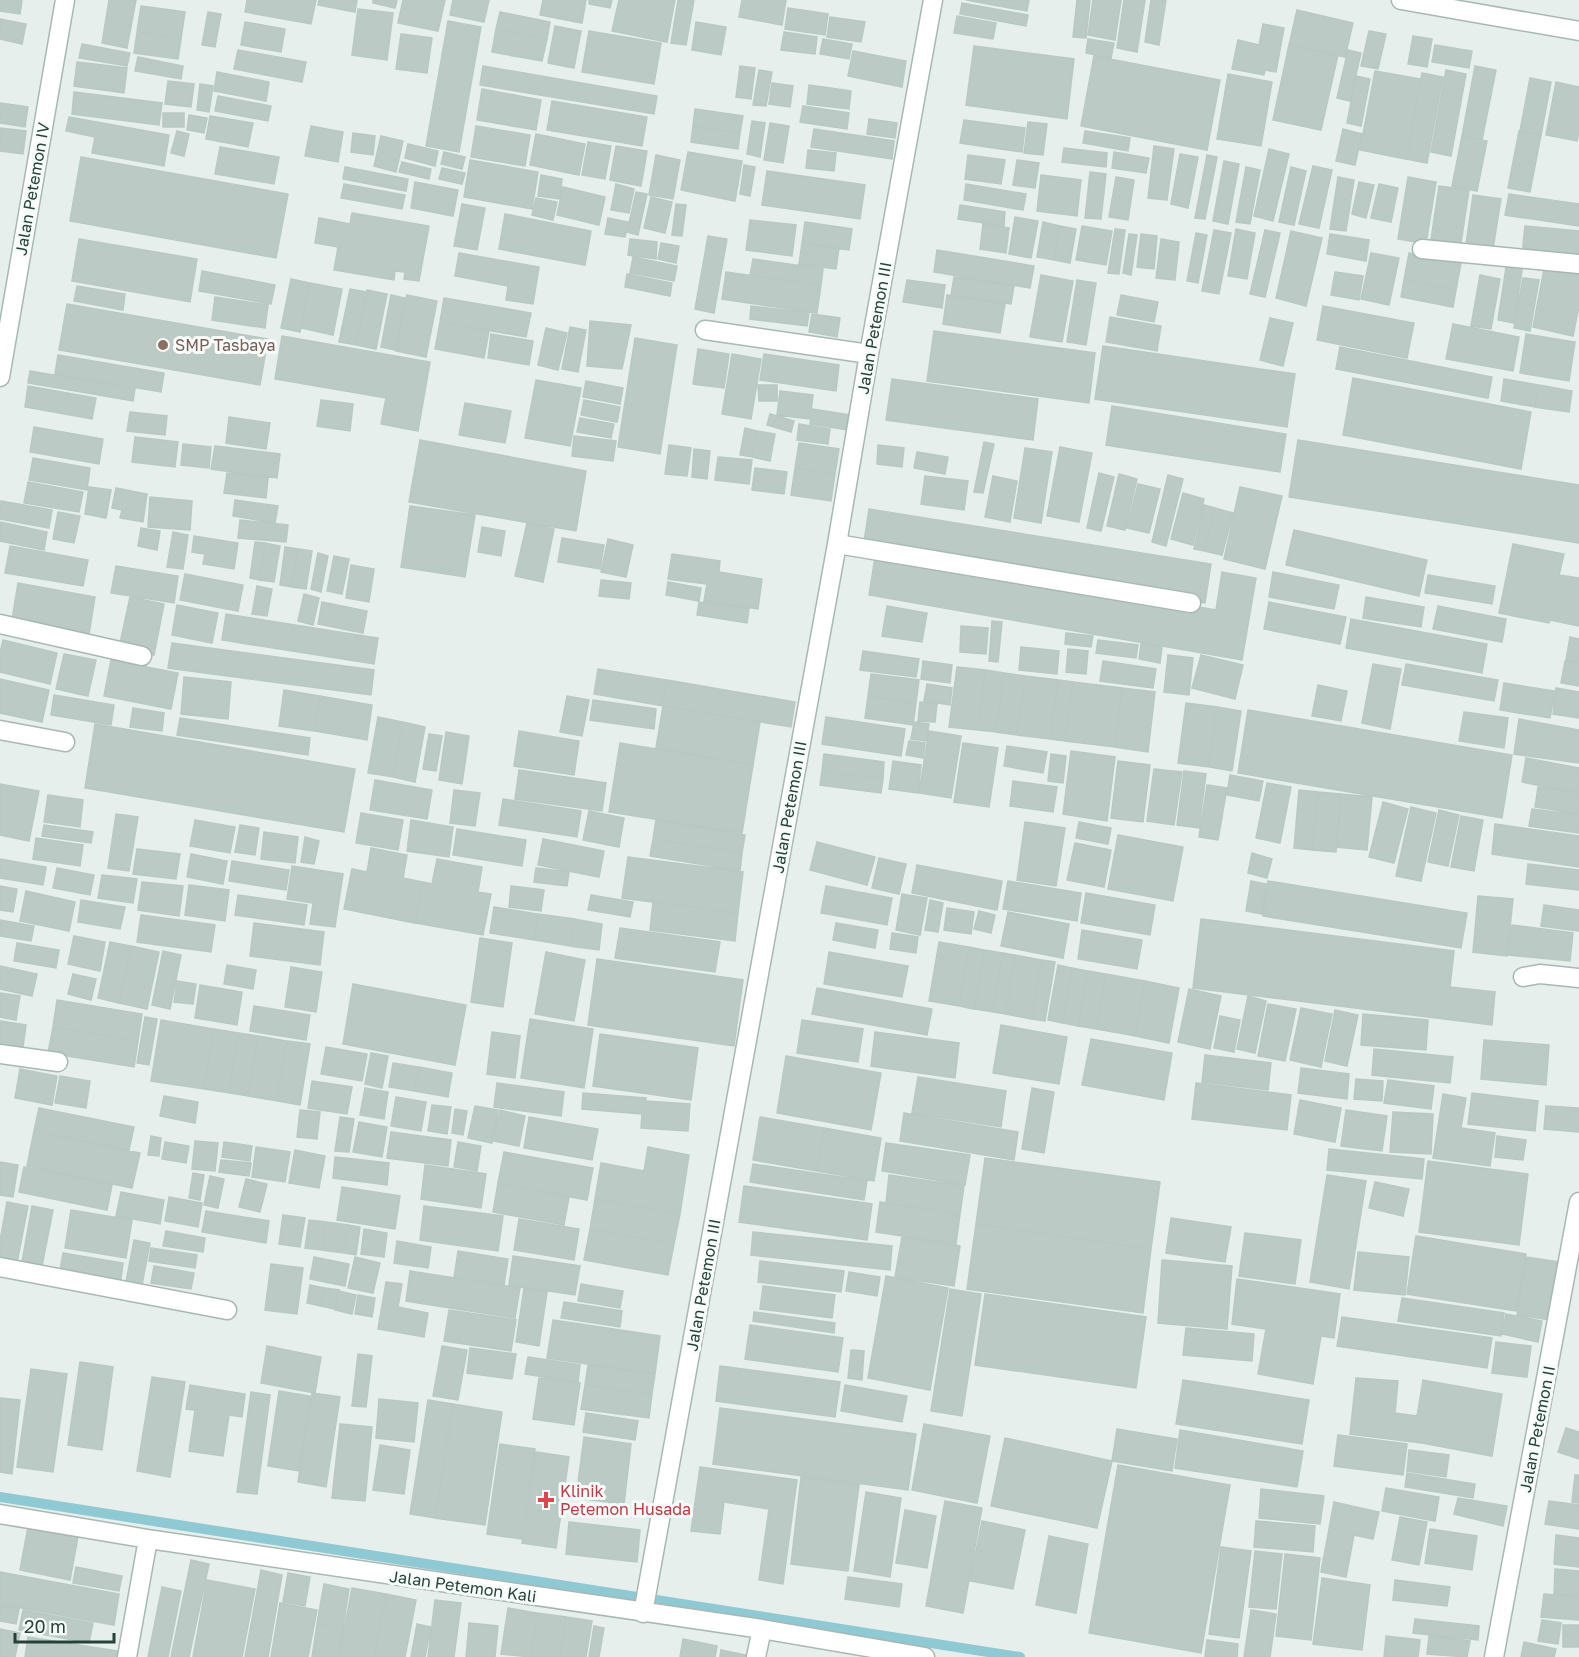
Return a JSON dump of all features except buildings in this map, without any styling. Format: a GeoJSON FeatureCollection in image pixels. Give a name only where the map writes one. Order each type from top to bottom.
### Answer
{"type":"FeatureCollection","features":[{"type":"Feature","properties":{"kind":"street","name":"Jalan Petemon IV"},"geometry":{"type":"LineString","coordinates":[[0,377],[65,0]]}},
{"type":"Feature","properties":{"kind":"street","name":"Jalan Petemon III"},"geometry":{"type":"LineString","coordinates":[[645,1600],[837,544],[933,0]]}},
{"type":"Feature","properties":{"kind":"street"},"geometry":{"type":"LineString","coordinates":[[1401,0],[1579,31]]}},
{"type":"Feature","properties":{"kind":"street"},"geometry":{"type":"LineString","coordinates":[[1422,249],[1579,264]]}},
{"type":"Feature","properties":{"kind":"street"},"geometry":{"type":"LineString","coordinates":[[705,330],[869,354]]}},
{"type":"Feature","properties":{"kind":"street"},"geometry":{"type":"LineString","coordinates":[[837,544],[1191,603]]}},
{"type":"Feature","properties":{"kind":"street"},"geometry":{"type":"LineString","coordinates":[[0,624],[142,656]]}},
{"type":"Feature","properties":{"kind":"street"},"geometry":{"type":"LineString","coordinates":[[0,730],[65,742]]}},
{"type":"Feature","properties":{"kind":"street"},"geometry":{"type":"LineString","coordinates":[[1523,977],[1540,974],[1579,978]]}},
{"type":"Feature","properties":{"kind":"street"},"geometry":{"type":"LineString","coordinates":[[0,1054],[58,1062]]}},
{"type":"Feature","properties":{"kind":"street","name":"Jalan Petemon II"},"geometry":{"type":"LineString","coordinates":[[1494,1657],[1579,1202]]}},
{"type":"Feature","properties":{"kind":"street"},"geometry":{"type":"LineString","coordinates":[[0,1267],[227,1310]]}},
{"type":"Feature","properties":{"kind":"street","name":"Jalan Petemon Kali"},"geometry":{"type":"LineString","coordinates":[[0,1514],[148,1539],[645,1600],[762,1629],[926,1657]]}},
{"type":"Feature","properties":{"kind":"street"},"geometry":{"type":"LineString","coordinates":[[127,1657],[148,1539]]}},
{"type":"Feature","properties":{"kind":"street"},"geometry":{"type":"LineString","coordinates":[[756,1657],[762,1629]]}},
{"type":"Feature","properties":{"kind":"waterway"},"geometry":{"type":"LineString","coordinates":[[0,1497],[1020,1657]]}},
{"type":"Feature","properties":{"kind":"place","name":"SMP Tasbaya"},"geometry":{"type":"Point","coordinates":[163,345]}},
{"type":"Feature","properties":{"kind":"place","name":"Klinik Petemon Husada"},"geometry":{"type":"Point","coordinates":[546,1500]}}]}
